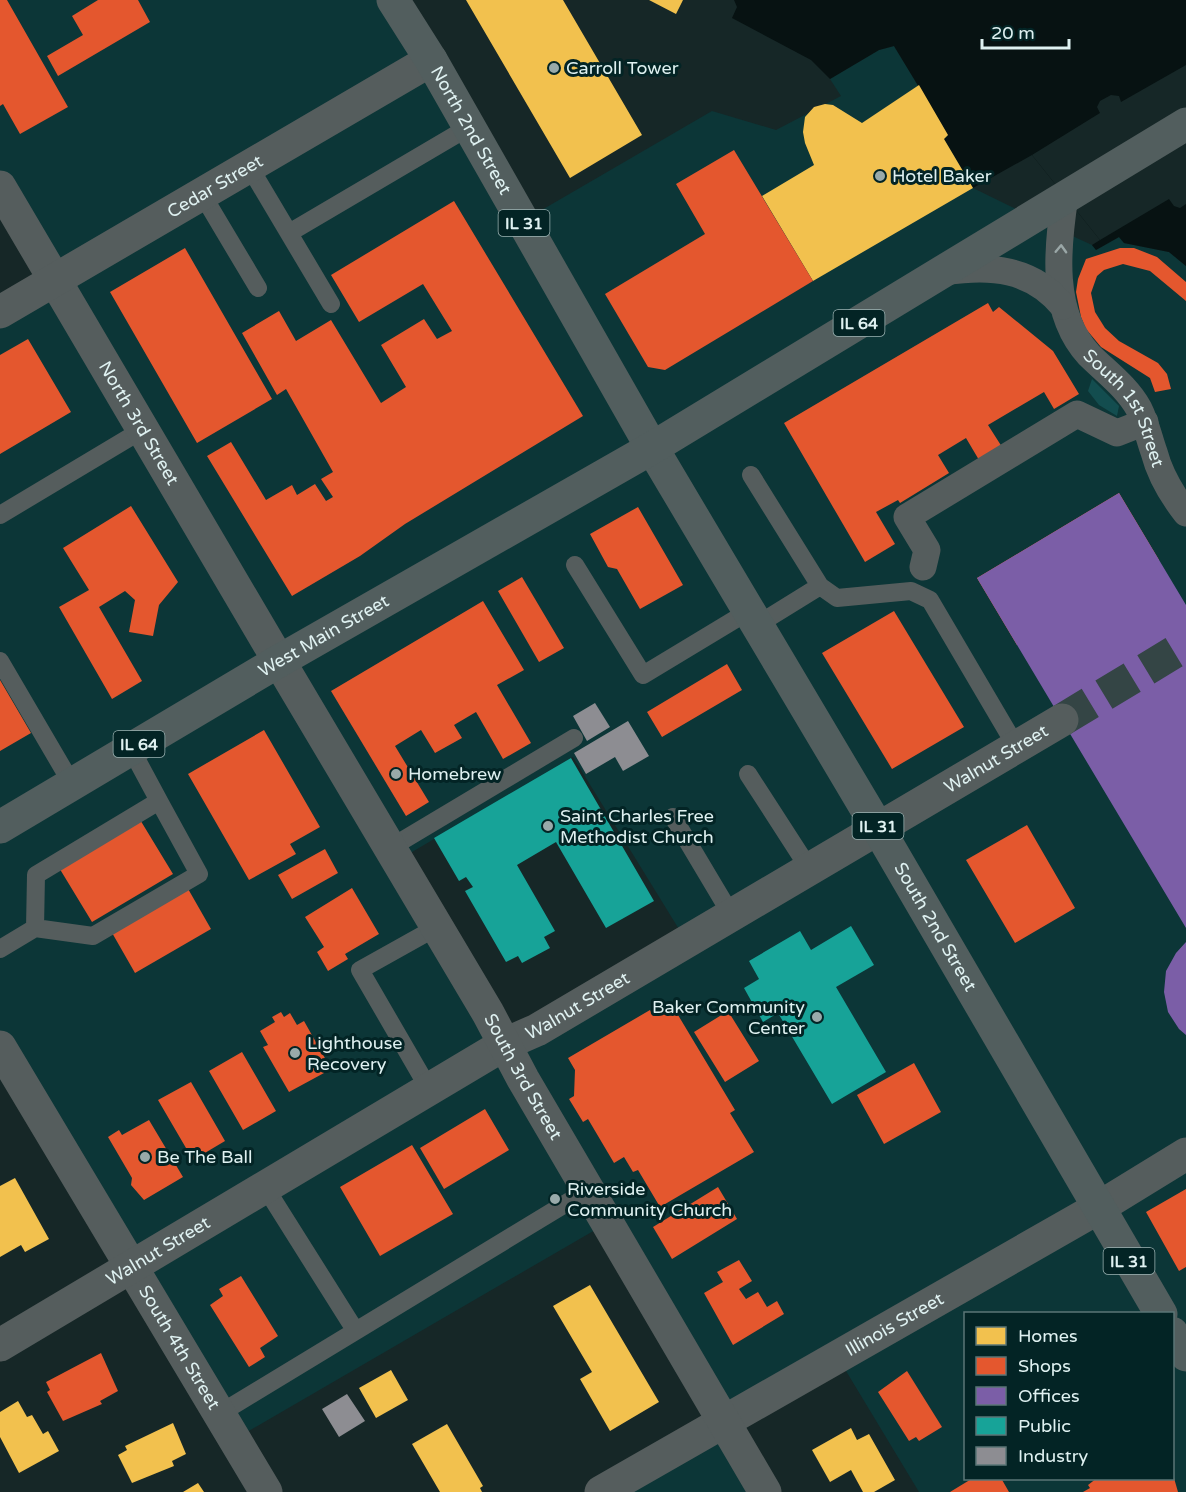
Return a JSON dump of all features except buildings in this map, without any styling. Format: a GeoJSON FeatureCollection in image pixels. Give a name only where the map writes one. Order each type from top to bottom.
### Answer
{"type":"FeatureCollection","features":[{"type":"Feature","properties":{"kind":"main road","name":"North 2nd Street"},"geometry":{"type":"LineString","coordinates":[[393,0],[431,60],[652,448]]}},
{"type":"Feature","properties":{"kind":"main road","name":"IL 64"},"geometry":{"type":"LineString","coordinates":[[652,448],[1186,124]]}},
{"type":"Feature","properties":{"kind":"main road","name":"South 2nd Street"},"geometry":{"type":"LineString","coordinates":[[652,448],[879,830],[1160,1312]]}},
{"type":"Feature","properties":{"kind":"main road","name":"West Main Street"},"geometry":{"type":"LineString","coordinates":[[0,827],[279,661],[652,448]]}},
{"type":"Feature","properties":{"kind":"main road"},"geometry":{"type":"LineString","coordinates":[[1174,1333],[1186,1355]]}},
{"type":"Feature","properties":{"kind":"street","name":"Cedar Street"},"geometry":{"type":"LineString","coordinates":[[0,312],[431,60]]}},
{"type":"Feature","properties":{"kind":"street","name":"North 3rd Street"},"geometry":{"type":"LineString","coordinates":[[0,187],[279,661]]}},
{"type":"Feature","properties":{"kind":"street","name":"South 1st Street"},"geometry":{"type":"LineString","coordinates":[[1063,306],[1060,264],[1065,196]]}},
{"type":"Feature","properties":{"kind":"street","name":"South 1st Street"},"geometry":{"type":"LineString","coordinates":[[941,273],[981,268],[1021,274],[1052,293],[1063,306],[1076,337],[1088,353],[1127,392],[1145,422],[1159,466],[1172,495],[1186,513]]}},
{"type":"Feature","properties":{"kind":"street"},"geometry":{"type":"LineString","coordinates":[[923,567],[927,550],[907,517],[1077,414],[1117,433],[1145,422]]}},
{"type":"Feature","properties":{"kind":"street","name":"South 3rd Street"},"geometry":{"type":"LineString","coordinates":[[279,661],[437,927],[765,1492]]}},
{"type":"Feature","properties":{"kind":"street","name":"Walnut Street"},"geometry":{"type":"LineString","coordinates":[[0,1345],[505,1044],[537,1030],[1062,720]]}},
{"type":"Feature","properties":{"kind":"street","name":"South 4th Street"},"geometry":{"type":"LineString","coordinates":[[0,1047],[266,1492]]}},
{"type":"Feature","properties":{"kind":"street","name":"Illinois Street"},"geometry":{"type":"LineString","coordinates":[[601,1492],[1098,1208],[1186,1154]]}},
{"type":"Feature","properties":{"kind":"street"},"geometry":{"type":"LineString","coordinates":[[1174,1330],[1186,1320]]}},
{"type":"Feature","properties":{"kind":"lane"},"geometry":{"type":"LineString","coordinates":[[289,233],[469,126]]}},
{"type":"Feature","properties":{"kind":"lane"},"geometry":{"type":"LineString","coordinates":[[249,166],[331,304]]}},
{"type":"Feature","properties":{"kind":"lane"},"geometry":{"type":"LineString","coordinates":[[202,194],[258,288]]}},
{"type":"Feature","properties":{"kind":"lane"},"geometry":{"type":"LineString","coordinates":[[0,515],[142,430]]}},
{"type":"Feature","properties":{"kind":"lane"},"geometry":{"type":"LineString","coordinates":[[751,475],[820,586],[837,598],[911,591],[930,600],[1017,748]]}},
{"type":"Feature","properties":{"kind":"lane"},"geometry":{"type":"LineString","coordinates":[[575,565],[644,675],[820,586]]}},
{"type":"Feature","properties":{"kind":"lane"},"geometry":{"type":"LineString","coordinates":[[0,661],[72,784]]}},
{"type":"Feature","properties":{"kind":"lane"},"geometry":{"type":"LineString","coordinates":[[390,848],[574,738]]}},
{"type":"Feature","properties":{"kind":"lane"},"geometry":{"type":"LineString","coordinates":[[0,949],[35,928],[93,936],[199,874],[131,749]]}},
{"type":"Feature","properties":{"kind":"lane"},"geometry":{"type":"LineString","coordinates":[[748,774],[810,870]]}},
{"type":"Feature","properties":{"kind":"lane"},"geometry":{"type":"LineString","coordinates":[[35,928],[36,875],[159,801]]}},
{"type":"Feature","properties":{"kind":"lane"},"geometry":{"type":"LineString","coordinates":[[673,817],[732,916]]}},
{"type":"Feature","properties":{"kind":"lane"},"geometry":{"type":"LineString","coordinates":[[429,1089],[360,970],[437,927]]}},
{"type":"Feature","properties":{"kind":"lane"},"geometry":{"type":"LineString","coordinates":[[265,1187],[355,1330]]}},
{"type":"Feature","properties":{"kind":"lane"},"geometry":{"type":"LineString","coordinates":[[219,1414],[588,1190]]}},
{"type":"Feature","properties":{"kind":"shaded area"},"geometry":{"type":"Polygon","coordinates":[[[0,0],[384,0],[419,57],[56,271],[0,175],[0,0]]]}},
{"type":"Feature","properties":{"kind":"shaded area"},"geometry":{"type":"Polygon","coordinates":[[[734,0],[1186,0],[1186,266],[1169,252],[1124,243],[1119,237],[1096,250],[1092,245],[1100,240],[1032,155],[973,188],[944,139],[948,135],[894,46],[879,50],[830,79],[811,60],[732,18],[737,7],[734,0]]]}},
{"type":"Feature","properties":{"kind":"shaded area"},"geometry":{"type":"Polygon","coordinates":[[[894,46],[948,135],[973,188],[1022,212],[282,650],[64,283],[429,69],[528,218],[712,111],[776,130],[841,96],[830,79],[879,50],[894,46]]]}},
{"type":"Feature","properties":{"kind":"shaded area"},"geometry":{"type":"Polygon","coordinates":[[[1042,222],[1092,245],[1096,250],[1119,237],[1124,243],[1169,252],[1186,266],[1186,1142],[1102,1192],[660,450],[1042,222]]]}},
{"type":"Feature","properties":{"kind":"shaded area"},"geometry":{"type":"Polygon","coordinates":[[[52,289],[269,659],[0,827],[0,320],[52,289]]]}},
{"type":"Feature","properties":{"kind":"shaded area"},"geometry":{"type":"Polygon","coordinates":[[[1092,379],[1119,406],[1117,416],[1099,405],[1088,391],[1092,379]]]}},
{"type":"Feature","properties":{"kind":"shaded area"},"geometry":{"type":"Polygon","coordinates":[[[650,455],[872,828],[685,939],[573,757],[407,855],[291,665],[650,455]]]}},
{"type":"Feature","properties":{"kind":"shaded area"},"geometry":{"type":"Polygon","coordinates":[[[276,672],[496,1042],[133,1264],[0,1034],[0,842],[276,672]]]}},
{"type":"Feature","properties":{"kind":"shaded area"},"geometry":{"type":"Polygon","coordinates":[[[876,840],[1087,1205],[727,1412],[514,1048],[876,840]]]}},
{"type":"Feature","properties":{"kind":"shaded area"},"geometry":{"type":"Polygon","coordinates":[[[502,1053],[602,1226],[240,1436],[138,1270],[502,1053]]]}},
{"type":"Feature","properties":{"kind":"shaded area"},"geometry":{"type":"Polygon","coordinates":[[[1186,1165],[1186,1338],[1174,1318],[1174,1312],[1171,1312],[1111,1210],[1186,1165]]]}},
{"type":"Feature","properties":{"kind":"shaded area"},"geometry":{"type":"Polygon","coordinates":[[[1095,1218],[1152,1312],[964,1312],[964,1480],[1174,1480],[1174,1349],[1186,1369],[1186,1492],[919,1492],[840,1361],[1095,1218]]]}},
{"type":"Feature","properties":{"kind":"shaded area"},"geometry":{"type":"Polygon","coordinates":[[[721,1429],[758,1492],[611,1492],[721,1429]]]}},
{"type":"Feature","properties":{"kind":"pier"},"geometry":{"type":"Polygon","coordinates":[[[1186,65],[1186,204],[1180,208],[1174,206],[1169,199],[1100,240],[1032,155],[1100,113],[1097,107],[1100,101],[1111,95],[1119,96],[1121,102],[1186,65]]]}},
{"type":"Feature","properties":{"kind":"tunnel"},"geometry":{"type":"LineString","coordinates":[[1062,720],[1186,645]]}},
{"type":"Feature","properties":{"kind":"place","name":"Carroll Tower"},"geometry":{"type":"Point","coordinates":[554,68]}},
{"type":"Feature","properties":{"kind":"place","name":"Hotel Baker"},"geometry":{"type":"Point","coordinates":[880,176]}},
{"type":"Feature","properties":{"kind":"place","name":"Homebrew"},"geometry":{"type":"Point","coordinates":[396,774]}},
{"type":"Feature","properties":{"kind":"place","name":"Saint Charles Free Methodist Church"},"geometry":{"type":"Point","coordinates":[548,826]}},
{"type":"Feature","properties":{"kind":"place","name":"Baker Community Center"},"geometry":{"type":"Point","coordinates":[817,1017]}},
{"type":"Feature","properties":{"kind":"place","name":"Lighthouse Recovery"},"geometry":{"type":"Point","coordinates":[295,1053]}},
{"type":"Feature","properties":{"kind":"place","name":"Be The Ball"},"geometry":{"type":"Point","coordinates":[145,1157]}},
{"type":"Feature","properties":{"kind":"place","name":"Riverside Community Church"},"geometry":{"type":"Point","coordinates":[555,1199]}}]}
